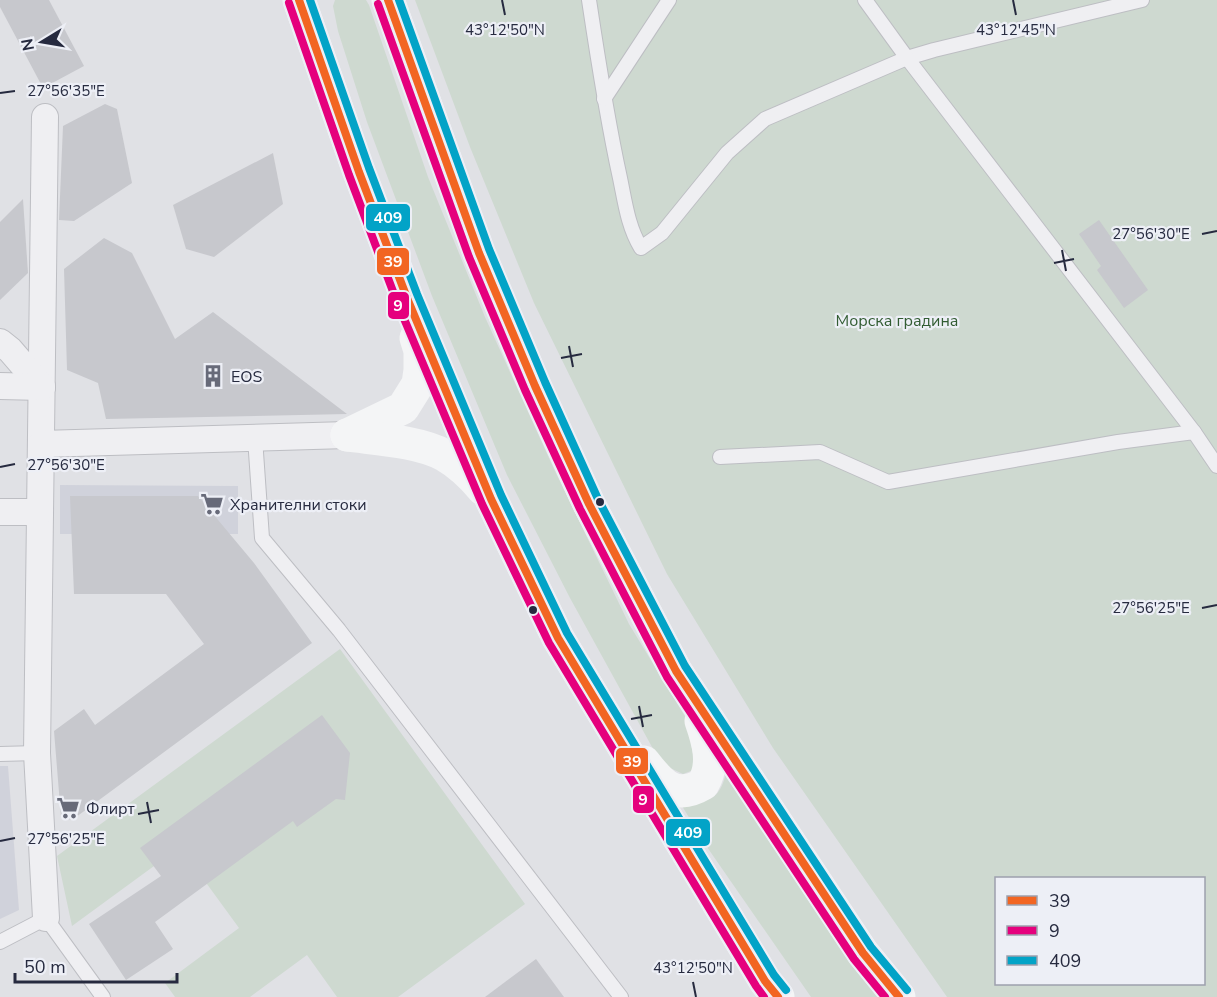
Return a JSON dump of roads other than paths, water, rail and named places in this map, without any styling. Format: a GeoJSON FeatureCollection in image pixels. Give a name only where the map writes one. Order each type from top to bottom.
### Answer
{"type":"FeatureCollection","features":[{"type":"Feature","properties":{"kind":"main road"},"geometry":{"type":"LineString","coordinates":[[299,0],[407,298],[491,499],[558,638],[603,709],[765,981],[778,997]]}},
{"type":"Feature","properties":{"kind":"main road"},"geometry":{"type":"LineString","coordinates":[[321,0],[323,71]]}},
{"type":"Feature","properties":{"kind":"main road"},"geometry":{"type":"LineString","coordinates":[[373,0],[405,48]]}},
{"type":"Feature","properties":{"kind":"main road"},"geometry":{"type":"LineString","coordinates":[[388,0],[479,253],[535,386],[589,504],[700,718],[710,753],[707,778],[703,784],[686,791],[676,790],[658,780],[603,709]]}},
{"type":"Feature","properties":{"kind":"main road"},"geometry":{"type":"LineString","coordinates":[[347,435],[403,408],[418,384],[420,351],[407,298]]}},
{"type":"Feature","properties":{"kind":"main road"},"geometry":{"type":"LineString","coordinates":[[347,435],[416,445],[443,454],[473,477],[491,499]]}},
{"type":"Feature","properties":{"kind":"main road"},"geometry":{"type":"LineString","coordinates":[[676,670],[863,952],[898,997]]}},
{"type":"Feature","properties":{"kind":"street"},"geometry":{"type":"LineString","coordinates":[[45,117],[37,753],[46,918]]}},
{"type":"Feature","properties":{"kind":"street"},"geometry":{"type":"LineString","coordinates":[[0,342],[10,350],[42,387]]}},
{"type":"Feature","properties":{"kind":"street"},"geometry":{"type":"LineString","coordinates":[[0,386],[42,387]]}},
{"type":"Feature","properties":{"kind":"street"},"geometry":{"type":"LineString","coordinates":[[41,444],[347,435]]}},
{"type":"Feature","properties":{"kind":"street"},"geometry":{"type":"LineString","coordinates":[[0,512],[40,513]]}},
{"type":"Feature","properties":{"kind":"lane"},"geometry":{"type":"LineString","coordinates":[[589,0],[604,99],[633,234],[641,248],[662,232],[727,153],[765,119],[907,58],[1142,0]]}},
{"type":"Feature","properties":{"kind":"lane"},"geometry":{"type":"LineString","coordinates":[[604,99],[669,0]]}},
{"type":"Feature","properties":{"kind":"lane"},"geometry":{"type":"LineString","coordinates":[[865,0],[1194,432],[1217,466]]}},
{"type":"Feature","properties":{"kind":"lane"},"geometry":{"type":"LineString","coordinates":[[720,457],[820,452],[888,482],[1118,442],[1194,432]]}},
{"type":"Feature","properties":{"kind":"lane"},"geometry":{"type":"LineString","coordinates":[[255,438],[262,538],[339,630],[621,997]]}},
{"type":"Feature","properties":{"kind":"lane"},"geometry":{"type":"LineString","coordinates":[[0,754],[37,753]]}},
{"type":"Feature","properties":{"kind":"lane"},"geometry":{"type":"LineString","coordinates":[[0,942],[46,918],[103,997]]}},
{"type":"Feature","properties":{"kind":"place","name":"EOS"},"geometry":{"type":"Point","coordinates":[213,376]}},
{"type":"Feature","properties":{"kind":"place","name":"Хранителни стоки"},"geometry":{"type":"Point","coordinates":[212,504]}},
{"type":"Feature","properties":{"kind":"place","name":"Флирт"},"geometry":{"type":"Point","coordinates":[68,808]}},
{"type":"Feature","properties":{"kind":"park label","name":"Морска градина"},"geometry":{"type":"Point","coordinates":[897,320]}}]}
